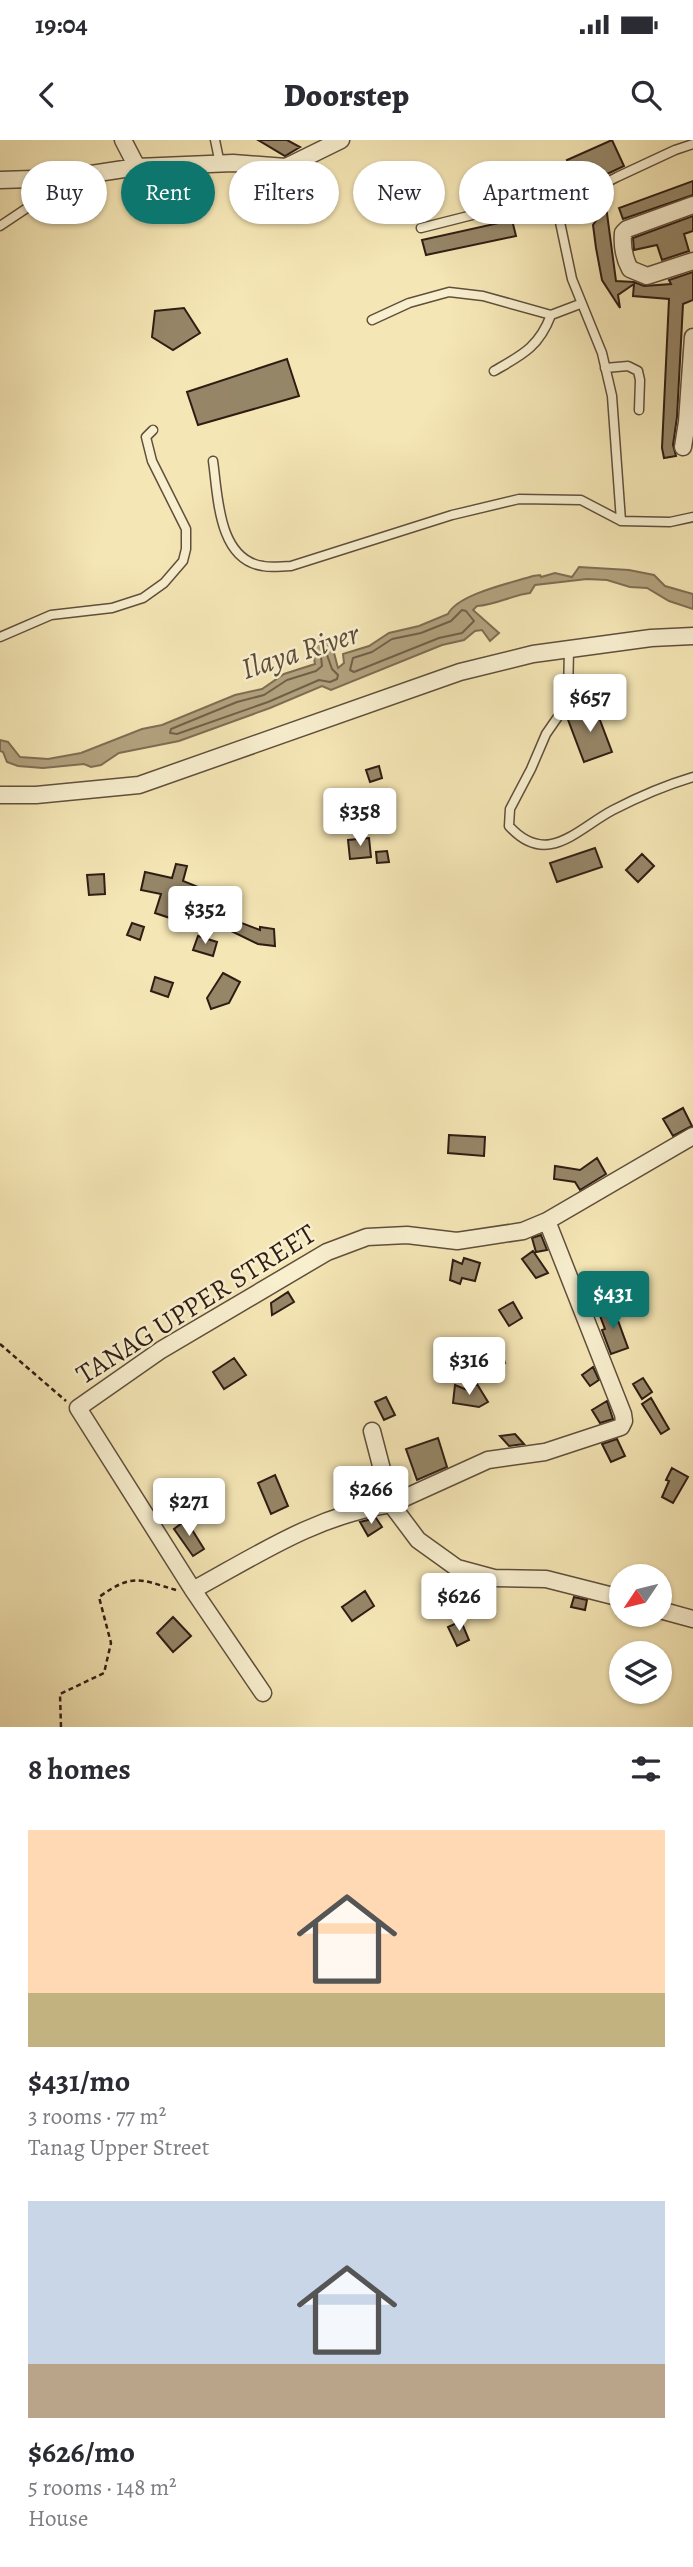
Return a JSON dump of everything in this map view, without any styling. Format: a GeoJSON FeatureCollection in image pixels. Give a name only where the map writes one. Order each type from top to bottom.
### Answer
{"type":"FeatureCollection","features":[{"type":"Feature","properties":{"kind":"street"},"geometry":{"type":"LineString","coordinates":[[123,140],[133,161]]}},
{"type":"Feature","properties":{"kind":"street"},"geometry":{"type":"LineString","coordinates":[[215,164],[286,167],[341,140]]}},
{"type":"Feature","properties":{"kind":"street"},"geometry":{"type":"LineString","coordinates":[[0,180],[65,177],[121,169]]}},
{"type":"Feature","properties":{"kind":"street"},"geometry":{"type":"LineString","coordinates":[[693,205],[628,229],[623,233],[622,242],[630,269],[648,276],[693,261]]}},
{"type":"Feature","properties":{"kind":"street"},"geometry":{"type":"LineString","coordinates":[[682,447],[690,421],[693,337]]}},
{"type":"Feature","properties":{"kind":"street"},"geometry":{"type":"LineString","coordinates":[[0,795],[36,795],[139,785],[460,672],[533,654],[650,638],[693,636]]}},
{"type":"Feature","properties":{"kind":"street","name":"TANAG UPPER STREET"},"geometry":{"type":"LineString","coordinates":[[78,1408],[161,1350],[327,1252],[367,1237],[407,1235],[457,1241],[523,1231],[547,1221],[693,1136]]}},
{"type":"Feature","properties":{"kind":"street"},"geometry":{"type":"LineString","coordinates":[[193,1590],[312,1525],[357,1510],[391,1504],[488,1460],[545,1452],[621,1427],[624,1421],[547,1221]]}},
{"type":"Feature","properties":{"kind":"street"},"geometry":{"type":"LineString","coordinates":[[78,1408],[193,1590],[262,1693]]}},
{"type":"Feature","properties":{"kind":"street"},"geometry":{"type":"LineString","coordinates":[[372,1431],[391,1504],[418,1540],[457,1568],[494,1578],[546,1578],[609,1595]]}},
{"type":"Feature","properties":{"kind":"street"},"geometry":{"type":"LineString","coordinates":[[672,1613],[693,1619]]}},
{"type":"Feature","properties":{"kind":"lane"},"geometry":{"type":"LineString","coordinates":[[215,140],[220,164]]}},
{"type":"Feature","properties":{"kind":"lane"},"geometry":{"type":"LineString","coordinates":[[614,180],[693,144]]}},
{"type":"Feature","properties":{"kind":"lane"},"geometry":{"type":"LineString","coordinates":[[0,226],[42,198],[117,170]]}},
{"type":"Feature","properties":{"kind":"lane"},"geometry":{"type":"LineString","coordinates":[[421,228],[459,218]]}},
{"type":"Feature","properties":{"kind":"lane"},"geometry":{"type":"LineString","coordinates":[[560,224],[580,304],[602,353],[612,396],[621,522]]}},
{"type":"Feature","properties":{"kind":"lane"},"geometry":{"type":"LineString","coordinates":[[372,320],[409,303],[449,292],[484,296],[551,315],[580,304]]}},
{"type":"Feature","properties":{"kind":"lane"},"geometry":{"type":"LineString","coordinates":[[494,371],[523,355],[538,341],[551,315]]}},
{"type":"Feature","properties":{"kind":"lane"},"geometry":{"type":"LineString","coordinates":[[605,368],[628,366],[638,371],[639,411]]}},
{"type":"Feature","properties":{"kind":"lane"},"geometry":{"type":"LineString","coordinates":[[0,636],[51,615],[112,608],[143,598],[164,583],[183,561],[186,529],[152,461],[146,437],[153,430]]}},
{"type":"Feature","properties":{"kind":"lane"},"geometry":{"type":"LineString","coordinates":[[213,461],[221,518],[230,543],[245,560],[263,566],[291,566],[452,515],[519,499],[581,500],[621,522],[670,522],[693,517]]}},
{"type":"Feature","properties":{"kind":"lane"},"geometry":{"type":"LineString","coordinates":[[569,649],[568,696],[564,708],[546,734],[509,809],[509,826],[520,838],[532,844],[551,844],[570,839],[611,812],[674,782],[693,777]]}},
{"type":"Feature","properties":{"kind":"path"},"geometry":{"type":"LineString","coordinates":[[0,1344],[57,1395],[78,1408]]}},
{"type":"Feature","properties":{"kind":"path"},"geometry":{"type":"LineString","coordinates":[[61,1727],[61,1694],[104,1673],[111,1643],[99,1597],[119,1583],[139,1579],[182,1592],[193,1590]]}},
{"type":"Feature","properties":{"kind":"water"},"geometry":{"type":"Polygon","coordinates":[[[579,567],[629,570],[654,575],[665,586],[693,594],[693,609],[669,601],[647,588],[630,587],[607,580],[587,579],[535,585],[530,593],[477,606],[473,610],[499,633],[490,641],[482,630],[475,631],[464,640],[442,645],[331,690],[322,686],[179,741],[119,753],[101,765],[91,767],[84,764],[43,768],[18,766],[7,762],[0,751],[0,740],[8,742],[20,757],[48,759],[81,753],[142,729],[162,725],[235,695],[262,689],[284,674],[315,664],[315,649],[322,636],[333,649],[338,668],[344,663],[343,654],[369,646],[389,633],[419,626],[448,614],[473,595],[533,576],[555,573],[572,577],[579,567]]]}},
{"type":"Feature","properties":{"kind":"building"},"geometry":{"type":"Polygon","coordinates":[[[258,140],[287,140],[300,147],[285,156],[258,140]]]}},
{"type":"Feature","properties":{"kind":"building"},"geometry":{"type":"Polygon","coordinates":[[[612,140],[624,166],[614,171],[614,161],[567,160],[612,140]]]}},
{"type":"Feature","properties":{"kind":"building"},"geometry":{"type":"Polygon","coordinates":[[[693,181],[693,195],[623,219],[619,208],[693,181]]]}},
{"type":"Feature","properties":{"kind":"building"},"geometry":{"type":"Polygon","coordinates":[[[693,216],[693,231],[684,234],[689,251],[662,260],[657,245],[634,250],[633,238],[693,216]]]}},
{"type":"Feature","properties":{"kind":"building"},"geometry":{"type":"Polygon","coordinates":[[[494,224],[513,224],[516,236],[426,255],[422,240],[494,224]]]}},
{"type":"Feature","properties":{"kind":"building"},"geometry":{"type":"Polygon","coordinates":[[[608,224],[616,281],[634,282],[644,286],[671,284],[669,280],[693,272],[693,300],[683,304],[673,445],[676,456],[664,458],[662,448],[669,299],[633,296],[634,284],[618,295],[620,308],[602,280],[593,225],[608,224]]]}},
{"type":"Feature","properties":{"kind":"building"},"geometry":{"type":"Polygon","coordinates":[[[184,308],[200,333],[173,350],[152,337],[155,311],[184,308]]]}},
{"type":"Feature","properties":{"kind":"building"},"geometry":{"type":"Polygon","coordinates":[[[287,359],[299,396],[198,425],[187,392],[287,359]]]}},
{"type":"Feature","properties":{"kind":"building"},"geometry":{"type":"Polygon","coordinates":[[[607,696],[612,708],[601,712],[596,701],[607,696]]]}},
{"type":"Feature","properties":{"kind":"building"},"geometry":{"type":"Polygon","coordinates":[[[595,707],[612,752],[584,762],[567,717],[595,707]]]}},
{"type":"Feature","properties":{"kind":"building"},"geometry":{"type":"Polygon","coordinates":[[[379,766],[382,778],[370,782],[366,770],[379,766]]]}},
{"type":"Feature","properties":{"kind":"building"},"geometry":{"type":"Polygon","coordinates":[[[369,838],[371,857],[350,859],[348,840],[369,838]]]}},
{"type":"Feature","properties":{"kind":"building"},"geometry":{"type":"Polygon","coordinates":[[[595,848],[602,867],[557,882],[550,863],[595,848]]]}},
{"type":"Feature","properties":{"kind":"building"},"geometry":{"type":"Polygon","coordinates":[[[387,851],[389,862],[377,863],[376,852],[387,851]]]}},
{"type":"Feature","properties":{"kind":"building"},"geometry":{"type":"Polygon","coordinates":[[[642,854],[654,866],[638,882],[626,870],[642,854]]]}},
{"type":"Feature","properties":{"kind":"building"},"geometry":{"type":"Polygon","coordinates":[[[176,864],[187,866],[183,881],[208,891],[194,926],[155,913],[161,894],[141,890],[145,872],[172,878],[176,864]]]}},
{"type":"Feature","properties":{"kind":"building"},"geometry":{"type":"Polygon","coordinates":[[[104,874],[105,894],[89,895],[87,875],[104,874]]]}},
{"type":"Feature","properties":{"kind":"building"},"geometry":{"type":"Polygon","coordinates":[[[231,919],[260,930],[260,927],[274,929],[275,946],[258,944],[227,929],[231,919]]]}},
{"type":"Feature","properties":{"kind":"building"},"geometry":{"type":"Polygon","coordinates":[[[132,923],[144,927],[140,940],[127,935],[132,923]]]}},
{"type":"Feature","properties":{"kind":"building"},"geometry":{"type":"Polygon","coordinates":[[[198,936],[217,942],[213,956],[193,950],[198,936]]]}},
{"type":"Feature","properties":{"kind":"building"},"geometry":{"type":"Polygon","coordinates":[[[223,973],[240,982],[229,1003],[211,1009],[207,998],[223,973]]]}},
{"type":"Feature","properties":{"kind":"building"},"geometry":{"type":"Polygon","coordinates":[[[155,977],[173,983],[168,997],[151,991],[155,977]]]}},
{"type":"Feature","properties":{"kind":"building"},"geometry":{"type":"Polygon","coordinates":[[[683,1108],[692,1126],[673,1136],[663,1119],[683,1108]]]}},
{"type":"Feature","properties":{"kind":"building"},"geometry":{"type":"Polygon","coordinates":[[[449,1135],[485,1137],[484,1156],[448,1153],[449,1135]]]}},
{"type":"Feature","properties":{"kind":"building"},"geometry":{"type":"Polygon","coordinates":[[[597,1158],[606,1174],[580,1190],[575,1182],[554,1179],[555,1166],[580,1170],[597,1158]]]}},
{"type":"Feature","properties":{"kind":"building"},"geometry":{"type":"Polygon","coordinates":[[[541,1235],[547,1250],[536,1252],[532,1238],[541,1235]]]}},
{"type":"Feature","properties":{"kind":"building"},"geometry":{"type":"Polygon","coordinates":[[[533,1251],[548,1273],[536,1278],[522,1259],[533,1251]]]}},
{"type":"Feature","properties":{"kind":"building"},"geometry":{"type":"Polygon","coordinates":[[[464,1258],[480,1263],[475,1281],[462,1278],[460,1284],[450,1280],[453,1260],[462,1264],[464,1258]]]}},
{"type":"Feature","properties":{"kind":"building"},"geometry":{"type":"Polygon","coordinates":[[[288,1292],[294,1302],[272,1315],[271,1303],[288,1292]]]}},
{"type":"Feature","properties":{"kind":"building"},"geometry":{"type":"Polygon","coordinates":[[[513,1302],[522,1318],[509,1326],[499,1310],[513,1302]]]}},
{"type":"Feature","properties":{"kind":"building"},"geometry":{"type":"Polygon","coordinates":[[[613,1307],[628,1348],[611,1354],[599,1313],[613,1307]]]}},
{"type":"Feature","properties":{"kind":"building"},"geometry":{"type":"Polygon","coordinates":[[[455,1344],[468,1344],[469,1359],[501,1349],[505,1363],[456,1367],[455,1344]]]}},
{"type":"Feature","properties":{"kind":"building"},"geometry":{"type":"Polygon","coordinates":[[[234,1358],[246,1375],[224,1389],[213,1372],[234,1358]]]}},
{"type":"Feature","properties":{"kind":"building"},"geometry":{"type":"Polygon","coordinates":[[[593,1367],[599,1380],[590,1386],[582,1375],[593,1367]]]}},
{"type":"Feature","properties":{"kind":"building"},"geometry":{"type":"Polygon","coordinates":[[[643,1378],[652,1392],[642,1399],[633,1384],[643,1378]]]}},
{"type":"Feature","properties":{"kind":"building"},"geometry":{"type":"Polygon","coordinates":[[[477,1384],[488,1402],[479,1407],[453,1403],[455,1385],[467,1390],[477,1384]]]}},
{"type":"Feature","properties":{"kind":"building"},"geometry":{"type":"Polygon","coordinates":[[[386,1397],[395,1415],[384,1420],[375,1402],[386,1397]]]}},
{"type":"Feature","properties":{"kind":"building"},"geometry":{"type":"Polygon","coordinates":[[[651,1398],[669,1429],[661,1434],[642,1404],[651,1398]]]}},
{"type":"Feature","properties":{"kind":"building"},"geometry":{"type":"Polygon","coordinates":[[[607,1401],[613,1419],[600,1423],[592,1410],[607,1401]]]}},
{"type":"Feature","properties":{"kind":"building"},"geometry":{"type":"Polygon","coordinates":[[[515,1434],[524,1444],[509,1446],[500,1436],[515,1434]]]}},
{"type":"Feature","properties":{"kind":"building"},"geometry":{"type":"Polygon","coordinates":[[[438,1438],[447,1467],[417,1480],[406,1449],[438,1438]]]}},
{"type":"Feature","properties":{"kind":"building"},"geometry":{"type":"Polygon","coordinates":[[[617,1439],[625,1456],[611,1462],[602,1444],[617,1439]]]}},
{"type":"Feature","properties":{"kind":"building"},"geometry":{"type":"Polygon","coordinates":[[[672,1468],[688,1477],[673,1503],[662,1497],[672,1468]]]}},
{"type":"Feature","properties":{"kind":"building"},"geometry":{"type":"Polygon","coordinates":[[[275,1475],[288,1506],[271,1514],[258,1483],[275,1475]]]}},
{"type":"Feature","properties":{"kind":"building"},"geometry":{"type":"Polygon","coordinates":[[[376,1518],[382,1527],[368,1536],[360,1522],[376,1518]]]}},
{"type":"Feature","properties":{"kind":"building"},"geometry":{"type":"Polygon","coordinates":[[[186,1520],[204,1549],[193,1556],[174,1529],[186,1520]]]}},
{"type":"Feature","properties":{"kind":"building"},"geometry":{"type":"Polygon","coordinates":[[[365,1591],[374,1606],[352,1621],[342,1607],[365,1591]]]}},
{"type":"Feature","properties":{"kind":"building"},"geometry":{"type":"Polygon","coordinates":[[[574,1597],[587,1600],[585,1610],[571,1607],[574,1597]]]}},
{"type":"Feature","properties":{"kind":"building"},"geometry":{"type":"Polygon","coordinates":[[[173,1617],[191,1636],[173,1652],[157,1633],[173,1617]]]}},
{"type":"Feature","properties":{"kind":"building"},"geometry":{"type":"Polygon","coordinates":[[[461,1621],[469,1640],[457,1646],[448,1627],[461,1621]]]}},
{"type":"Feature","properties":{"kind":"water label","name":"Ilaya River"},"geometry":{"type":"Point","coordinates":[300,651]}}]}
